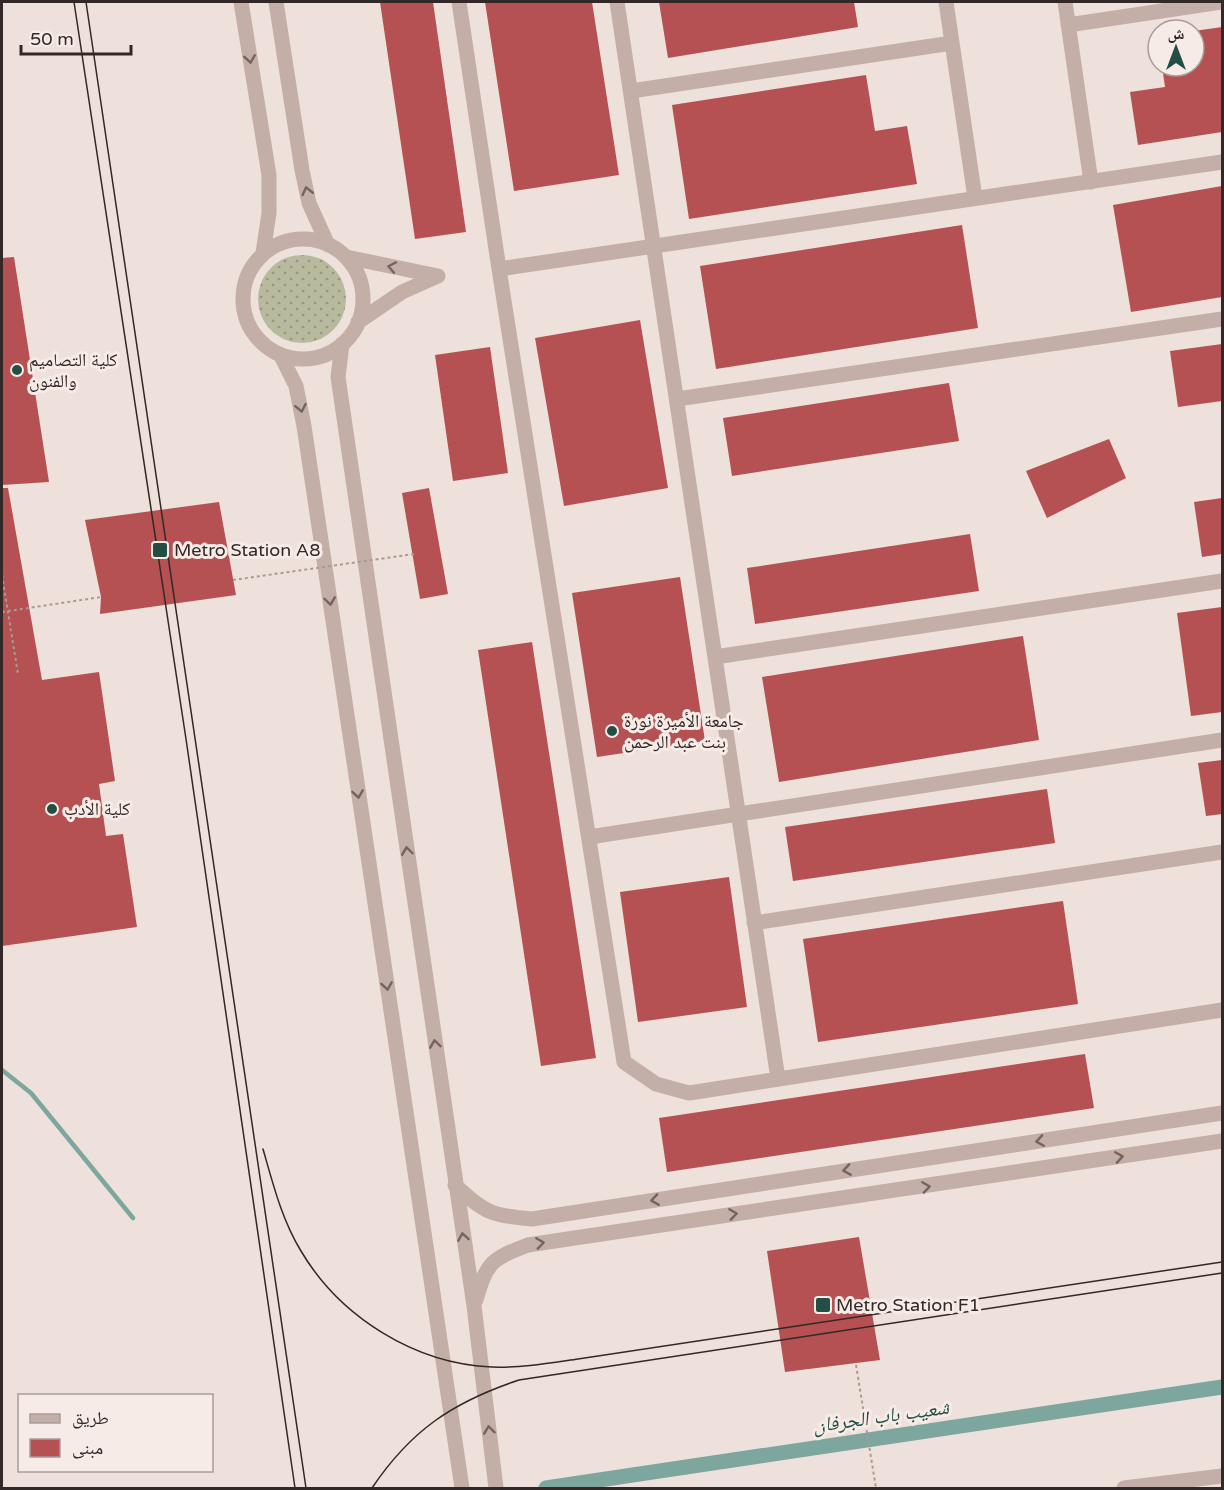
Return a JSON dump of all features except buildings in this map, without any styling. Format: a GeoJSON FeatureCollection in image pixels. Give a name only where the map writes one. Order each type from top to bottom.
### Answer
{"type":"FeatureCollection","features":[{"type":"Feature","properties":{"kind":"street"},"geometry":{"type":"LineString","coordinates":[[241,2],[269,175],[269,213],[263,253]]}},
{"type":"Feature","properties":{"kind":"street"},"geometry":{"type":"LineString","coordinates":[[276,2],[309,203],[328,245]]}},
{"type":"Feature","properties":{"kind":"street"},"geometry":{"type":"LineString","coordinates":[[459,2],[624,1062],[656,1084],[689,1093],[1222,1010]]}},
{"type":"Feature","properties":{"kind":"street"},"geometry":{"type":"LineString","coordinates":[[617,2],[778,1079]]}},
{"type":"Feature","properties":{"kind":"street"},"geometry":{"type":"LineString","coordinates":[[946,2],[975,198]]}},
{"type":"Feature","properties":{"kind":"street"},"geometry":{"type":"LineString","coordinates":[[1065,2],[1091,182]]}},
{"type":"Feature","properties":{"kind":"street"},"geometry":{"type":"LineString","coordinates":[[1068,25],[1221,2]]}},
{"type":"Feature","properties":{"kind":"street"},"geometry":{"type":"LineString","coordinates":[[631,91],[952,43]]}},
{"type":"Feature","properties":{"kind":"street"},"geometry":{"type":"LineString","coordinates":[[499,269],[1222,162]]}},
{"type":"Feature","properties":{"kind":"street"},"geometry":{"type":"LineString","coordinates":[[346,257],[438,276],[402,292],[358,322],[342,344],[328,353],[312,357],[296,358],[280,354],[265,345],[253,332],[245,316],[243,299],[245,282],[252,266],[263,253],[278,244],[295,239],[312,240],[328,245],[346,257],[356,271],[362,287],[362,305],[358,322]]}},
{"type":"Feature","properties":{"kind":"street"},"geometry":{"type":"LineString","coordinates":[[676,399],[1222,319]]}},
{"type":"Feature","properties":{"kind":"street"},"geometry":{"type":"LineString","coordinates":[[342,344],[338,377],[474,1306],[496,1488]]}},
{"type":"Feature","properties":{"kind":"street"},"geometry":{"type":"LineString","coordinates":[[280,354],[296,386],[304,426],[462,1488]]}},
{"type":"Feature","properties":{"kind":"street"},"geometry":{"type":"LineString","coordinates":[[715,657],[1222,581]]}},
{"type":"Feature","properties":{"kind":"street"},"geometry":{"type":"LineString","coordinates":[[589,837],[1222,740]]}},
{"type":"Feature","properties":{"kind":"street"},"geometry":{"type":"LineString","coordinates":[[754,923],[1222,852]]}},
{"type":"Feature","properties":{"kind":"street"},"geometry":{"type":"LineString","coordinates":[[455,1185],[476,1206],[501,1217],[532,1219],[1222,1113]]}},
{"type":"Feature","properties":{"kind":"street"},"geometry":{"type":"LineString","coordinates":[[474,1306],[485,1270],[503,1255],[528,1245],[1222,1141]]}},
{"type":"Feature","properties":{"kind":"street"},"geometry":{"type":"LineString","coordinates":[[1124,1488],[1222,1476]]}},
{"type":"Feature","properties":{"kind":"path"},"geometry":{"type":"LineString","coordinates":[[233,580],[414,554]]}},
{"type":"Feature","properties":{"kind":"path"},"geometry":{"type":"LineString","coordinates":[[2,575],[18,674]]}},
{"type":"Feature","properties":{"kind":"path"},"geometry":{"type":"LineString","coordinates":[[2,612],[101,597]]}},
{"type":"Feature","properties":{"kind":"path"},"geometry":{"type":"LineString","coordinates":[[856,1365],[876,1488]]}},
{"type":"Feature","properties":{"kind":"green space"},"geometry":{"type":"Polygon","coordinates":[[[293,255],[311,255],[327,262],[339,274],[346,290],[346,308],[339,324],[327,336],[311,343],[293,343],[277,336],[265,324],[258,308],[258,290],[265,274],[277,262],[293,255]]]}},
{"type":"Feature","properties":{"kind":"waterway"},"geometry":{"type":"LineString","coordinates":[[2,1070],[31,1093],[133,1218]]}},
{"type":"Feature","properties":{"kind":"waterway","name":"شعيب باب الجرفان"},"geometry":{"type":"LineString","coordinates":[[546,1488],[1222,1387]]}},
{"type":"Feature","properties":{"kind":"tram line"},"geometry":{"type":"LineString","coordinates":[[74,2],[186,739],[295,1488]]}},
{"type":"Feature","properties":{"kind":"tram line"},"geometry":{"type":"LineString","coordinates":[[86,2],[306,1488]]}},
{"type":"Feature","properties":{"kind":"tram line"},"geometry":{"type":"LineString","coordinates":[[263,1149],[288,1227],[317,1275],[336,1297],[382,1333],[435,1357],[463,1364],[492,1367],[546,1364],[1222,1262]]}},
{"type":"Feature","properties":{"kind":"tram line"},"geometry":{"type":"LineString","coordinates":[[372,1488],[402,1450],[435,1420],[474,1398],[519,1380],[1222,1273]]}},
{"type":"Feature","properties":{"kind":"place","name":"كلية التصاميم والفنون"},"geometry":{"type":"Point","coordinates":[17,370]}},
{"type":"Feature","properties":{"kind":"place","name":"Metro Station A8"},"geometry":{"type":"Point","coordinates":[160,550]}},
{"type":"Feature","properties":{"kind":"place","name":"جامعة الأميرة نورة بنت عبد الرحمن"},"geometry":{"type":"Point","coordinates":[612,731]}},
{"type":"Feature","properties":{"kind":"place","name":"كلية الأدب"},"geometry":{"type":"Point","coordinates":[52,809]}},
{"type":"Feature","properties":{"kind":"place","name":"Metro Station F1"},"geometry":{"type":"Point","coordinates":[823,1305]}}]}
